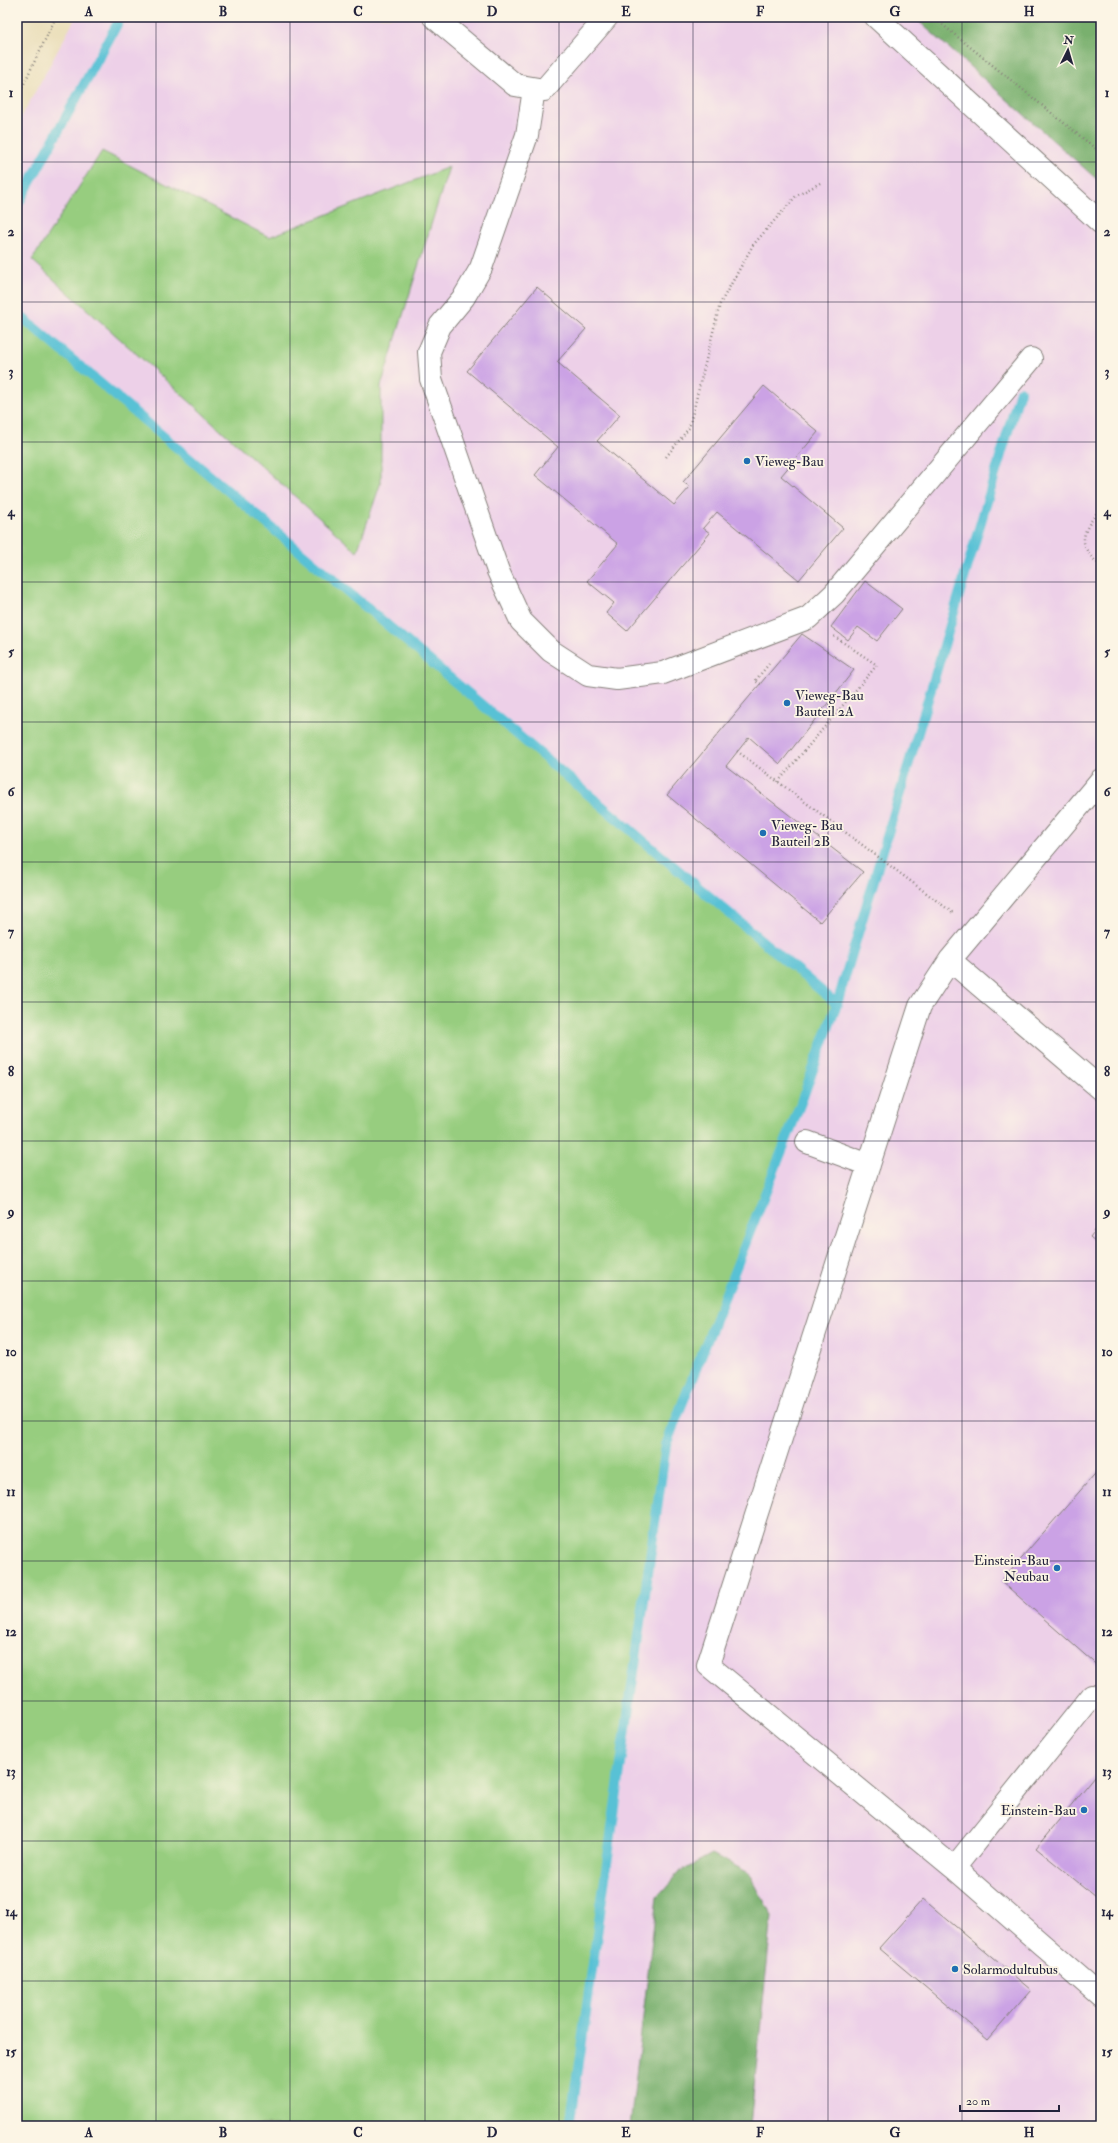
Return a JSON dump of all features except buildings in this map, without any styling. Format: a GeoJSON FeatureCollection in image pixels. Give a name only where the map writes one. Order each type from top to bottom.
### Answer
{"type":"FeatureCollection","features":[{"type":"Feature","properties":{"kind":"lane"},"geometry":{"type":"LineString","coordinates":[[434,17],[515,85],[544,90],[607,17]]}},
{"type":"Feature","properties":{"kind":"lane"},"geometry":{"type":"LineString","coordinates":[[876,17],[920,60],[1101,223]]}},
{"type":"Feature","properties":{"kind":"lane"},"geometry":{"type":"LineString","coordinates":[[534,89],[527,135],[481,268],[464,298],[440,326],[429,352],[431,379],[498,571],[521,621],[551,650],[588,675],[617,679],[663,673],[808,618],[834,594],[1031,359]]}},
{"type":"Feature","properties":{"kind":"lane"},"geometry":{"type":"LineString","coordinates":[[1101,780],[950,960],[920,1006],[708,1665],[954,1868],[1101,1996]]}},
{"type":"Feature","properties":{"kind":"lane"},"geometry":{"type":"LineString","coordinates":[[950,960],[1101,1089]]}},
{"type":"Feature","properties":{"kind":"lane"},"geometry":{"type":"LineString","coordinates":[[807,1142],[869,1165]]}},
{"type":"Feature","properties":{"kind":"lane"},"geometry":{"type":"LineString","coordinates":[[954,1868],[1092,1696]]}},
{"type":"Feature","properties":{"kind":"path"},"geometry":{"type":"LineString","coordinates":[[17,98],[56,17]]}},
{"type":"Feature","properties":{"kind":"path"},"geometry":{"type":"LineString","coordinates":[[933,17],[1101,153]]}},
{"type":"Feature","properties":{"kind":"path"},"geometry":{"type":"LineString","coordinates":[[666,457],[689,428],[720,304],[753,245],[796,196],[822,182]]}},
{"type":"Feature","properties":{"kind":"path"},"geometry":{"type":"LineString","coordinates":[[1101,508],[1085,529],[1083,543],[1091,557],[1101,566]]}},
{"type":"Feature","properties":{"kind":"path"},"geometry":{"type":"LineString","coordinates":[[778,782],[877,665],[808,618]]}},
{"type":"Feature","properties":{"kind":"path"},"geometry":{"type":"LineString","coordinates":[[761,684],[755,681],[774,658]]}},
{"type":"Feature","properties":{"kind":"path"},"geometry":{"type":"LineString","coordinates":[[737,751],[975,930]]}},
{"type":"Feature","properties":{"kind":"shaded area"},"geometry":{"type":"Polygon","coordinates":[[[76,17],[1101,17],[1101,2126],[17,2126],[17,125],[76,17]]]}},
{"type":"Feature","properties":{"kind":"green space"},"geometry":{"type":"Polygon","coordinates":[[[914,17],[1101,17],[1101,183],[914,17]]]}},
{"type":"Feature","properties":{"kind":"green space"},"geometry":{"type":"Polygon","coordinates":[[[102,151],[269,237],[449,167],[381,386],[381,482],[357,552],[32,260],[102,151]]]}},
{"type":"Feature","properties":{"kind":"green space"},"geometry":{"type":"Polygon","coordinates":[[[17,313],[837,1005],[800,1105],[666,1445],[570,2126],[17,2126],[17,313]]]}},
{"type":"Feature","properties":{"kind":"green space"},"geometry":{"type":"Polygon","coordinates":[[[712,1854],[749,1873],[772,1916],[750,2126],[630,2126],[657,1897],[679,1872],[712,1854]]]}},
{"type":"Feature","properties":{"kind":"waterway"},"geometry":{"type":"LineString","coordinates":[[17,206],[121,17]]}},
{"type":"Feature","properties":{"kind":"waterway"},"geometry":{"type":"LineString","coordinates":[[17,313],[837,1004]]}},
{"type":"Feature","properties":{"kind":"waterway"},"geometry":{"type":"LineString","coordinates":[[570,2126],[666,1445],[800,1105],[837,1004],[1020,391]]}},
{"type":"Feature","properties":{"kind":"place","name":"Vieweg-Bau"},"geometry":{"type":"Point","coordinates":[747,461]}},
{"type":"Feature","properties":{"kind":"place","name":"Vieweg-Bau Bauteil 2A"},"geometry":{"type":"Point","coordinates":[787,703]}},
{"type":"Feature","properties":{"kind":"place","name":"Vieweg- Bau Bauteil 2B"},"geometry":{"type":"Point","coordinates":[763,833]}},
{"type":"Feature","properties":{"kind":"place","name":"Einstein-Bau Neubau"},"geometry":{"type":"Point","coordinates":[1057,1568]}},
{"type":"Feature","properties":{"kind":"place","name":"Einstein-Bau"},"geometry":{"type":"Point","coordinates":[1084,1810]}},
{"type":"Feature","properties":{"kind":"place","name":"Solarmodultubus"},"geometry":{"type":"Point","coordinates":[955,1969]}}]}
